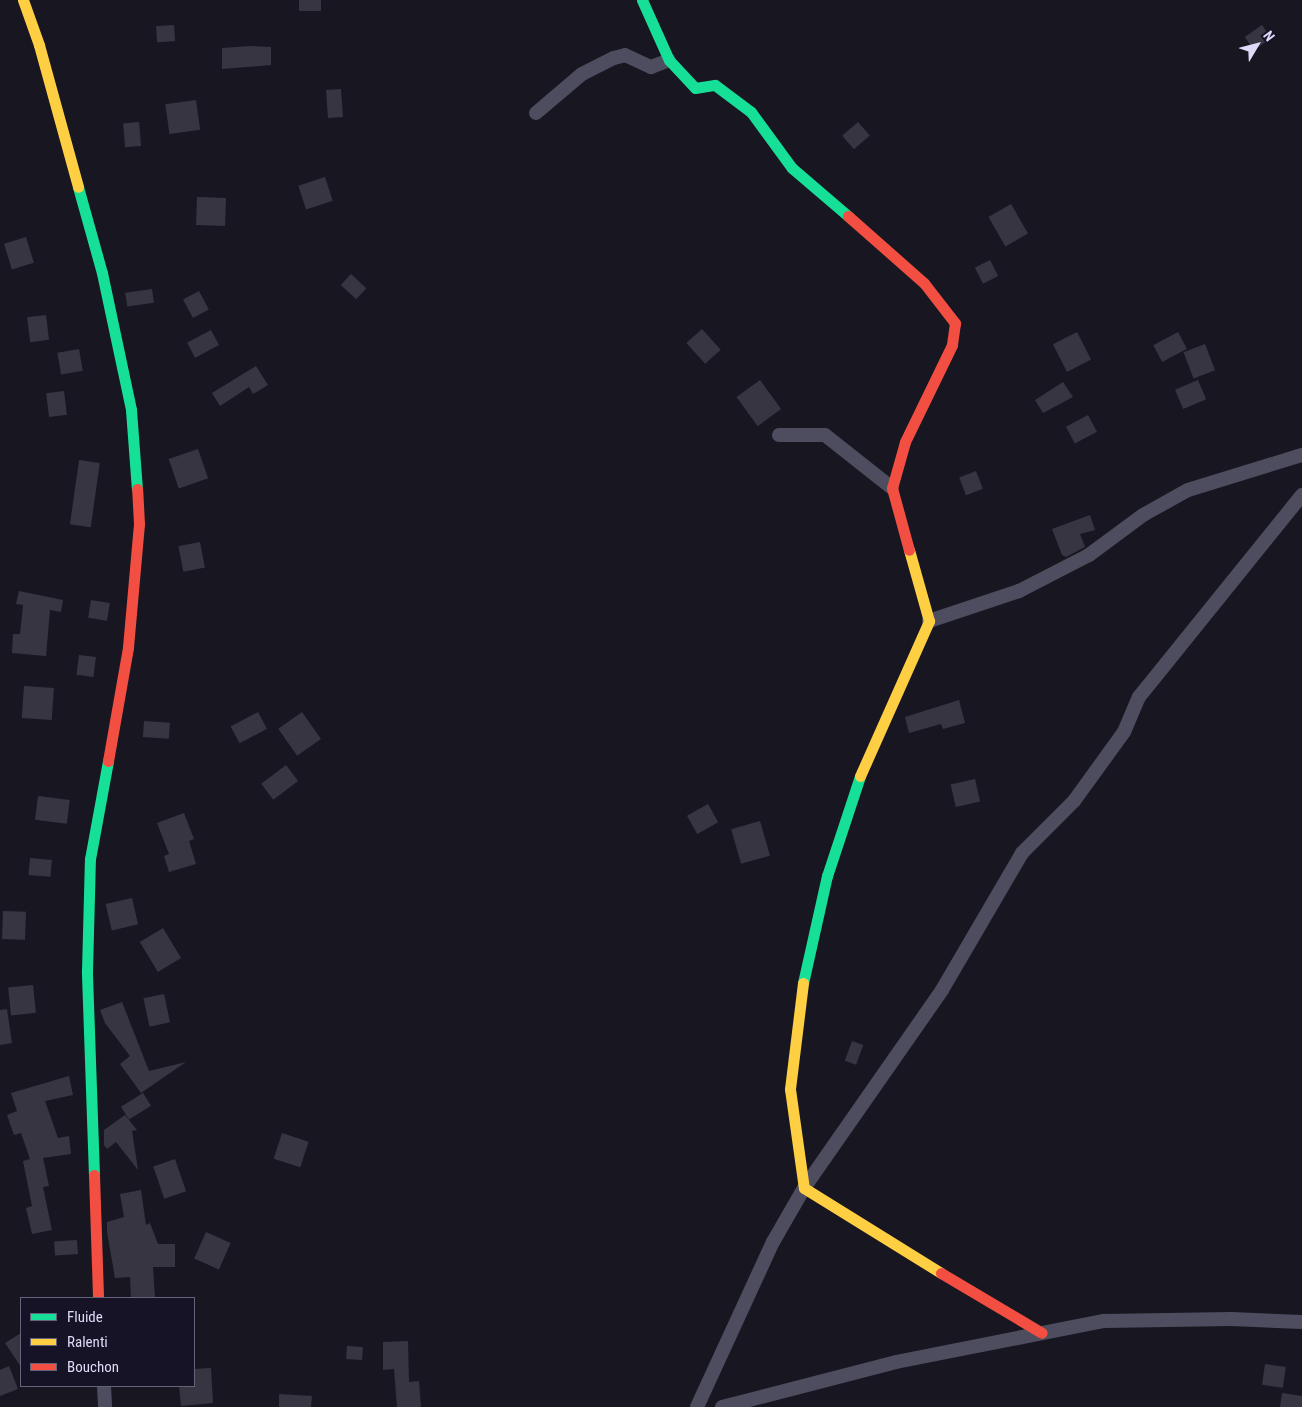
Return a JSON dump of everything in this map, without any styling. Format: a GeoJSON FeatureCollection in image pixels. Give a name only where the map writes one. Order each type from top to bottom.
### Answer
{"type":"FeatureCollection","features":[{"type":"Feature","properties":{"kind":"street"},"geometry":{"type":"LineString","coordinates":[[23,0],[39,45],[102,273],[131,410],[139,524],[128,646],[90,859],[87,971],[98,1297]]}},
{"type":"Feature","properties":{"kind":"street"},"geometry":{"type":"LineString","coordinates":[[642,0],[669,60],[695,88],[715,85],[750,112],[792,168],[924,283],[954,323],[952,345],[905,442],[892,488],[929,622],[861,773],[827,876],[806,966],[790,1089],[804,1188]]}},
{"type":"Feature","properties":{"kind":"street"},"geometry":{"type":"LineString","coordinates":[[536,113],[582,74],[614,58],[625,54],[651,67],[669,60]]}},
{"type":"Feature","properties":{"kind":"street"},"geometry":{"type":"LineString","coordinates":[[779,435],[825,435],[892,488]]}},
{"type":"Feature","properties":{"kind":"street"},"geometry":{"type":"LineString","coordinates":[[929,622],[1019,591],[1089,555],[1143,515],[1188,490],[1302,455]]}},
{"type":"Feature","properties":{"kind":"street"},"geometry":{"type":"LineString","coordinates":[[697,1407],[773,1242],[804,1188],[942,990],[1022,853],[1074,801],[1124,732],[1139,697],[1302,495]]}},
{"type":"Feature","properties":{"kind":"street"},"geometry":{"type":"LineString","coordinates":[[804,1188],[966,1289],[1042,1333]]}},
{"type":"Feature","properties":{"kind":"street"},"geometry":{"type":"LineString","coordinates":[[722,1407],[896,1362],[1104,1321],[1231,1319],[1302,1322]]}},
{"type":"Feature","properties":{"kind":"street"},"geometry":{"type":"LineString","coordinates":[[104,1387],[105,1407]]}},
{"type":"Feature","properties":{"kind":"building"},"geometry":{"type":"Polygon","coordinates":[[[299,0],[321,0],[321,11],[299,11],[299,0]]]}},
{"type":"Feature","properties":{"kind":"building"},"geometry":{"type":"Polygon","coordinates":[[[174,25],[175,41],[157,42],[156,26],[174,25]]]}},
{"type":"Feature","properties":{"kind":"building"},"geometry":{"type":"Polygon","coordinates":[[[1262,25],[1271,38],[1254,50],[1245,37],[1262,25]]]}},
{"type":"Feature","properties":{"kind":"building"},"geometry":{"type":"Polygon","coordinates":[[[271,47],[271,65],[222,69],[222,48],[271,47]]]}},
{"type":"Feature","properties":{"kind":"building"},"geometry":{"type":"Polygon","coordinates":[[[341,89],[343,117],[328,118],[326,90],[341,89]]]}},
{"type":"Feature","properties":{"kind":"building"},"geometry":{"type":"Polygon","coordinates":[[[196,100],[200,130],[169,134],[165,104],[196,100]]]}},
{"type":"Feature","properties":{"kind":"building"},"geometry":{"type":"Polygon","coordinates":[[[139,122],[141,146],[125,147],[123,123],[139,122]]]}},
{"type":"Feature","properties":{"kind":"building"},"geometry":{"type":"Polygon","coordinates":[[[858,122],[870,136],[854,149],[842,136],[858,122]]]}},
{"type":"Feature","properties":{"kind":"building"},"geometry":{"type":"Polygon","coordinates":[[[325,177],[333,201],[306,209],[298,186],[325,177]]]}},
{"type":"Feature","properties":{"kind":"building"},"geometry":{"type":"Polygon","coordinates":[[[197,197],[226,198],[225,226],[196,225],[197,197]]]}},
{"type":"Feature","properties":{"kind":"building"},"geometry":{"type":"Polygon","coordinates":[[[1011,204],[1028,233],[1005,246],[988,217],[1011,204]]]}},
{"type":"Feature","properties":{"kind":"building"},"geometry":{"type":"Polygon","coordinates":[[[26,237],[34,263],[12,270],[4,244],[26,237]]]}},
{"type":"Feature","properties":{"kind":"building"},"geometry":{"type":"Polygon","coordinates":[[[990,260],[998,276],[983,284],[975,268],[990,260]]]}},
{"type":"Feature","properties":{"kind":"building"},"geometry":{"type":"Polygon","coordinates":[[[351,274],[366,288],[356,299],[341,285],[351,274]]]}},
{"type":"Feature","properties":{"kind":"building"},"geometry":{"type":"Polygon","coordinates":[[[152,289],[154,303],[127,307],[125,293],[152,289]]]}},
{"type":"Feature","properties":{"kind":"building"},"geometry":{"type":"Polygon","coordinates":[[[199,291],[209,310],[193,318],[183,299],[199,291]]]}},
{"type":"Feature","properties":{"kind":"building"},"geometry":{"type":"Polygon","coordinates":[[[46,315],[49,340],[30,342],[27,317],[46,315]]]}},
{"type":"Feature","properties":{"kind":"building"},"geometry":{"type":"Polygon","coordinates":[[[702,329],[721,350],[705,364],[686,343],[702,329]]]}},
{"type":"Feature","properties":{"kind":"building"},"geometry":{"type":"Polygon","coordinates":[[[211,330],[219,345],[195,358],[187,343],[211,330]]]}},
{"type":"Feature","properties":{"kind":"building"},"geometry":{"type":"Polygon","coordinates":[[[1077,332],[1091,360],[1067,372],[1053,344],[1077,332]]]}},
{"type":"Feature","properties":{"kind":"building"},"geometry":{"type":"Polygon","coordinates":[[[1178,332],[1187,349],[1162,362],[1153,345],[1178,332]]]}},
{"type":"Feature","properties":{"kind":"building"},"geometry":{"type":"Polygon","coordinates":[[[1205,344],[1215,370],[1194,378],[1184,352],[1205,344]]]}},
{"type":"Feature","properties":{"kind":"building"},"geometry":{"type":"Polygon","coordinates":[[[79,349],[83,371],[61,374],[57,353],[79,349]]]}},
{"type":"Feature","properties":{"kind":"building"},"geometry":{"type":"Polygon","coordinates":[[[256,366],[268,385],[253,394],[249,387],[220,406],[212,393],[256,366]]]}},
{"type":"Feature","properties":{"kind":"building"},"geometry":{"type":"Polygon","coordinates":[[[760,380],[781,409],[758,426],[737,397],[760,380]]]}},
{"type":"Feature","properties":{"kind":"building"},"geometry":{"type":"Polygon","coordinates":[[[1198,380],[1206,399],[1183,409],[1175,390],[1198,380]]]}},
{"type":"Feature","properties":{"kind":"building"},"geometry":{"type":"Polygon","coordinates":[[[1063,382],[1073,397],[1043,413],[1035,400],[1063,382]]]}},
{"type":"Feature","properties":{"kind":"building"},"geometry":{"type":"Polygon","coordinates":[[[64,391],[67,415],[49,417],[46,393],[64,391]]]}},
{"type":"Feature","properties":{"kind":"building"},"geometry":{"type":"Polygon","coordinates":[[[1088,415],[1097,432],[1075,444],[1066,427],[1088,415]]]}},
{"type":"Feature","properties":{"kind":"building"},"geometry":{"type":"Polygon","coordinates":[[[198,449],[208,478],[179,488],[169,459],[198,449]]]}},
{"type":"Feature","properties":{"kind":"building"},"geometry":{"type":"Polygon","coordinates":[[[79,460],[100,463],[91,527],[70,524],[79,460]]]}},
{"type":"Feature","properties":{"kind":"building"},"geometry":{"type":"Polygon","coordinates":[[[976,471],[983,489],[966,495],[959,477],[976,471]]]}},
{"type":"Feature","properties":{"kind":"building"},"geometry":{"type":"Polygon","coordinates":[[[1090,515],[1095,530],[1080,534],[1085,547],[1066,557],[1062,555],[1052,529],[1090,515]]]}},
{"type":"Feature","properties":{"kind":"building"},"geometry":{"type":"Polygon","coordinates":[[[200,542],[205,568],[183,572],[178,546],[200,542]]]}},
{"type":"Feature","properties":{"kind":"building"},"geometry":{"type":"Polygon","coordinates":[[[19,591],[63,600],[61,612],[50,610],[46,656],[12,653],[13,634],[20,634],[23,605],[16,604],[19,591]]]}},
{"type":"Feature","properties":{"kind":"building"},"geometry":{"type":"Polygon","coordinates":[[[91,600],[110,603],[107,621],[88,618],[91,600]]]}},
{"type":"Feature","properties":{"kind":"building"},"geometry":{"type":"Polygon","coordinates":[[[79,655],[96,657],[93,677],[77,675],[79,655]]]}},
{"type":"Feature","properties":{"kind":"building"},"geometry":{"type":"Polygon","coordinates":[[[24,686],[54,688],[52,720],[22,718],[24,686]]]}},
{"type":"Feature","properties":{"kind":"building"},"geometry":{"type":"Polygon","coordinates":[[[959,700],[965,723],[943,729],[941,724],[909,733],[905,717],[959,700]]]}},
{"type":"Feature","properties":{"kind":"building"},"geometry":{"type":"Polygon","coordinates":[[[258,712],[267,729],[240,743],[231,727],[258,712]]]}},
{"type":"Feature","properties":{"kind":"building"},"geometry":{"type":"Polygon","coordinates":[[[302,712],[321,739],[297,756],[278,729],[302,712]]]}},
{"type":"Feature","properties":{"kind":"building"},"geometry":{"type":"Polygon","coordinates":[[[144,721],[170,723],[169,739],[143,737],[144,721]]]}},
{"type":"Feature","properties":{"kind":"building"},"geometry":{"type":"Polygon","coordinates":[[[286,765],[298,781],[273,800],[261,784],[286,765]]]}},
{"type":"Feature","properties":{"kind":"building"},"geometry":{"type":"Polygon","coordinates":[[[975,779],[980,801],[956,807],[951,785],[975,779]]]}},
{"type":"Feature","properties":{"kind":"building"},"geometry":{"type":"Polygon","coordinates":[[[38,796],[70,800],[67,824],[35,820],[38,796]]]}},
{"type":"Feature","properties":{"kind":"building"},"geometry":{"type":"Polygon","coordinates":[[[708,804],[718,822],[697,834],[687,816],[708,804]]]}},
{"type":"Feature","properties":{"kind":"building"},"geometry":{"type":"Polygon","coordinates":[[[184,813],[194,839],[189,841],[196,864],[169,872],[164,856],[169,854],[157,823],[184,813]]]}},
{"type":"Feature","properties":{"kind":"building"},"geometry":{"type":"Polygon","coordinates":[[[760,821],[770,856],[741,864],[731,829],[760,821]]]}},
{"type":"Feature","properties":{"kind":"building"},"geometry":{"type":"Polygon","coordinates":[[[30,858],[52,860],[50,877],[29,875],[30,858]]]}},
{"type":"Feature","properties":{"kind":"building"},"geometry":{"type":"Polygon","coordinates":[[[132,898],[138,924],[112,930],[106,904],[132,898]]]}},
{"type":"Feature","properties":{"kind":"building"},"geometry":{"type":"Polygon","coordinates":[[[3,911],[26,912],[25,940],[2,939],[3,911]]]}},
{"type":"Feature","properties":{"kind":"building"},"geometry":{"type":"Polygon","coordinates":[[[163,928],[181,958],[158,972],[140,942],[163,928]]]}},
{"type":"Feature","properties":{"kind":"building"},"geometry":{"type":"Polygon","coordinates":[[[33,985],[36,1013],[11,1015],[8,988],[33,985]]]}},
{"type":"Feature","properties":{"kind":"building"},"geometry":{"type":"Polygon","coordinates":[[[164,994],[170,1022],[149,1027],[143,998],[164,994]]]}},
{"type":"Feature","properties":{"kind":"building"},"geometry":{"type":"Polygon","coordinates":[[[122,1002],[149,1071],[186,1062],[141,1093],[120,1064],[130,1056],[105,1023],[100,1010],[122,1002]]]}},
{"type":"Feature","properties":{"kind":"building"},"geometry":{"type":"Polygon","coordinates":[[[7,1009],[12,1043],[0,1045],[0,1010],[7,1009]]]}},
{"type":"Feature","properties":{"kind":"building"},"geometry":{"type":"Polygon","coordinates":[[[852,1041],[863,1045],[856,1065],[845,1061],[852,1041]]]}},
{"type":"Feature","properties":{"kind":"building"},"geometry":{"type":"Polygon","coordinates":[[[69,1076],[73,1095],[45,1101],[58,1138],[69,1136],[71,1154],[43,1158],[49,1186],[43,1187],[52,1230],[32,1234],[26,1208],[32,1206],[23,1161],[30,1159],[21,1133],[14,1135],[7,1115],[17,1111],[11,1093],[69,1076]]]}},
{"type":"Feature","properties":{"kind":"building"},"geometry":{"type":"Polygon","coordinates":[[[143,1093],[151,1106],[129,1119],[121,1107],[143,1093]]]}},
{"type":"Feature","properties":{"kind":"building"},"geometry":{"type":"Polygon","coordinates":[[[125,1115],[137,1130],[132,1131],[138,1170],[116,1142],[107,1149],[104,1145],[104,1130],[125,1115]]]}},
{"type":"Feature","properties":{"kind":"building"},"geometry":{"type":"Polygon","coordinates":[[[282,1133],[309,1142],[300,1167],[274,1159],[282,1133]]]}},
{"type":"Feature","properties":{"kind":"building"},"geometry":{"type":"Polygon","coordinates":[[[175,1159],[186,1191],[164,1199],[153,1166],[175,1159]]]}},
{"type":"Feature","properties":{"kind":"building"},"geometry":{"type":"Polygon","coordinates":[[[141,1190],[146,1225],[150,1223],[158,1244],[175,1244],[175,1267],[153,1267],[155,1297],[131,1297],[130,1277],[115,1278],[107,1222],[124,1217],[120,1194],[141,1190]]]}},
{"type":"Feature","properties":{"kind":"building"},"geometry":{"type":"Polygon","coordinates":[[[206,1232],[231,1243],[219,1269],[194,1258],[206,1232]]]}},
{"type":"Feature","properties":{"kind":"building"},"geometry":{"type":"Polygon","coordinates":[[[77,1240],[78,1254],[55,1256],[54,1242],[77,1240]]]}},
{"type":"Feature","properties":{"kind":"building"},"geometry":{"type":"Polygon","coordinates":[[[20,1334],[20,1366],[5,1343],[20,1334]]]}},
{"type":"Feature","properties":{"kind":"building"},"geometry":{"type":"Polygon","coordinates":[[[408,1341],[409,1382],[419,1381],[421,1407],[397,1407],[394,1369],[383,1370],[383,1342],[408,1341]]]}},
{"type":"Feature","properties":{"kind":"building"},"geometry":{"type":"Polygon","coordinates":[[[347,1346],[363,1347],[362,1360],[346,1359],[347,1346]]]}},
{"type":"Feature","properties":{"kind":"building"},"geometry":{"type":"Polygon","coordinates":[[[1265,1364],[1286,1367],[1283,1388],[1262,1385],[1265,1364]]]}},
{"type":"Feature","properties":{"kind":"building"},"geometry":{"type":"Polygon","coordinates":[[[9,1366],[18,1389],[0,1396],[0,1370],[9,1366]]]}},
{"type":"Feature","properties":{"kind":"building"},"geometry":{"type":"Polygon","coordinates":[[[211,1368],[213,1403],[181,1406],[179,1387],[195,1387],[195,1369],[211,1368]]]}},
{"type":"Feature","properties":{"kind":"building"},"geometry":{"type":"Polygon","coordinates":[[[1282,1393],[1302,1396],[1302,1407],[1280,1407],[1282,1393]]]}},
{"type":"Feature","properties":{"kind":"building"},"geometry":{"type":"Polygon","coordinates":[[[279,1394],[312,1396],[311,1407],[279,1407],[279,1394]]]}},
{"type":"Feature","properties":{"kind":"traffic: fast"},"geometry":{"type":"LineString","coordinates":[[642,0],[669,60],[695,88],[715,85],[751,112],[792,168],[848,216]]}},
{"type":"Feature","properties":{"kind":"traffic: fast"},"geometry":{"type":"LineString","coordinates":[[78,187],[102,273],[131,410],[137,489]]}},
{"type":"Feature","properties":{"kind":"traffic: fast"},"geometry":{"type":"LineString","coordinates":[[94,1175],[87,971],[90,859],[108,761]]}},
{"type":"Feature","properties":{"kind":"traffic: fast"},"geometry":{"type":"LineString","coordinates":[[803,983],[827,876],[860,776]]}},
{"type":"Feature","properties":{"kind":"traffic: slow"},"geometry":{"type":"LineString","coordinates":[[23,0],[39,45],[78,187]]}},
{"type":"Feature","properties":{"kind":"traffic: slow"},"geometry":{"type":"LineString","coordinates":[[860,776],[929,621],[909,550]]}},
{"type":"Feature","properties":{"kind":"traffic: slow"},"geometry":{"type":"LineString","coordinates":[[803,983],[790,1089],[804,1188],[941,1273]]}},
{"type":"Feature","properties":{"kind":"traffic: jam"},"geometry":{"type":"LineString","coordinates":[[848,216],[924,283],[955,323],[952,345],[905,442],[892,488],[909,550]]}},
{"type":"Feature","properties":{"kind":"traffic: jam"},"geometry":{"type":"LineString","coordinates":[[108,761],[128,647],[139,524],[137,489]]}},
{"type":"Feature","properties":{"kind":"traffic: jam"},"geometry":{"type":"LineString","coordinates":[[94,1175],[98,1297]]}},
{"type":"Feature","properties":{"kind":"traffic: jam"},"geometry":{"type":"LineString","coordinates":[[941,1273],[1042,1333]]}}]}
